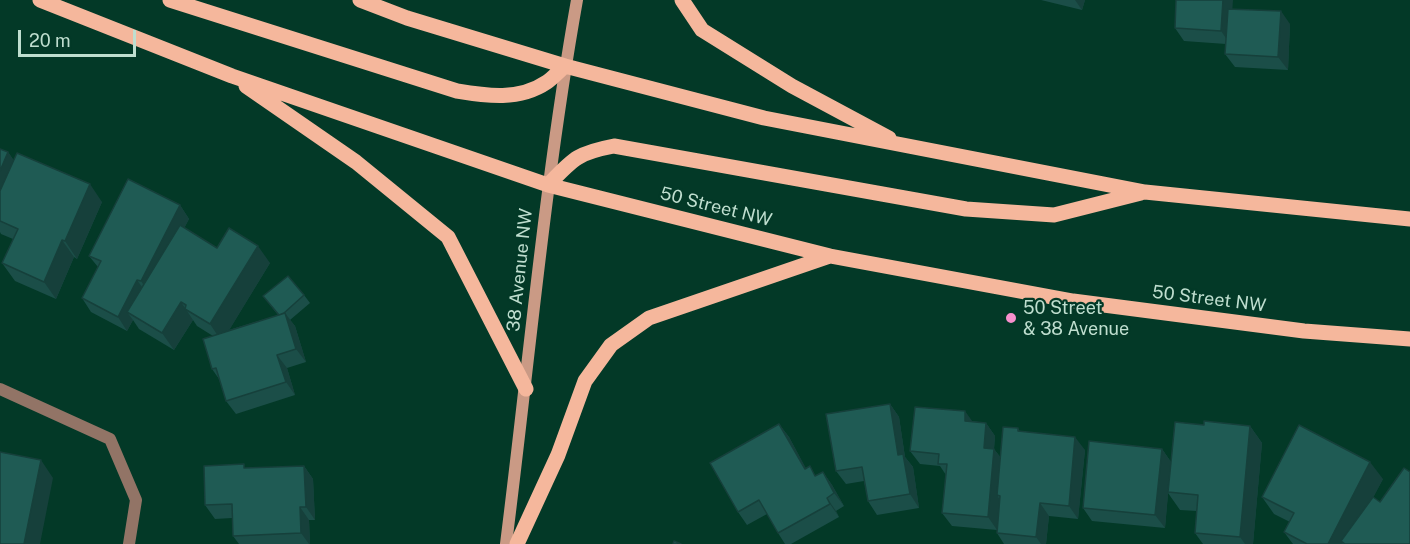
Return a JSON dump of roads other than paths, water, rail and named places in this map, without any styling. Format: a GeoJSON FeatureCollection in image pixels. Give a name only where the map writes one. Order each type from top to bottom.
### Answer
{"type":"FeatureCollection","features":[{"type":"Feature","properties":{"kind":"main road","name":"50 Street NW"},"geometry":{"type":"LineString","coordinates":[[40,0],[232,76],[548,185],[830,256],[1073,301],[1304,331],[1410,339]]}},
{"type":"Feature","properties":{"kind":"main road"},"geometry":{"type":"LineString","coordinates":[[170,0],[457,92],[490,97],[519,94],[546,83],[565,66]]}},
{"type":"Feature","properties":{"kind":"main road"},"geometry":{"type":"LineString","coordinates":[[360,0],[407,18],[565,66],[764,118],[1145,192],[1410,219]]}},
{"type":"Feature","properties":{"kind":"main road"},"geometry":{"type":"LineString","coordinates":[[682,0],[702,30],[792,86],[905,146]]}},
{"type":"Feature","properties":{"kind":"main road"},"geometry":{"type":"LineString","coordinates":[[232,76],[356,162],[448,237],[526,389]]}},
{"type":"Feature","properties":{"kind":"main road"},"geometry":{"type":"LineString","coordinates":[[548,185],[572,159],[590,151],[614,146],[966,209],[1054,215],[1145,192]]}},
{"type":"Feature","properties":{"kind":"main road"},"geometry":{"type":"LineString","coordinates":[[517,544],[558,455],[585,381],[611,345],[649,318],[830,256]]}},
{"type":"Feature","properties":{"kind":"street","name":"38 Avenue NW"},"geometry":{"type":"LineString","coordinates":[[506,544],[526,389],[548,185],[577,0]]}},
{"type":"Feature","properties":{"kind":"street"},"geometry":{"type":"LineString","coordinates":[[0,389],[110,439],[136,500],[129,544]]}},
{"type":"Feature","properties":{"kind":"place","name":"50 Street & 38 Avenue"},"geometry":{"type":"Point","coordinates":[1011,318]}}]}
